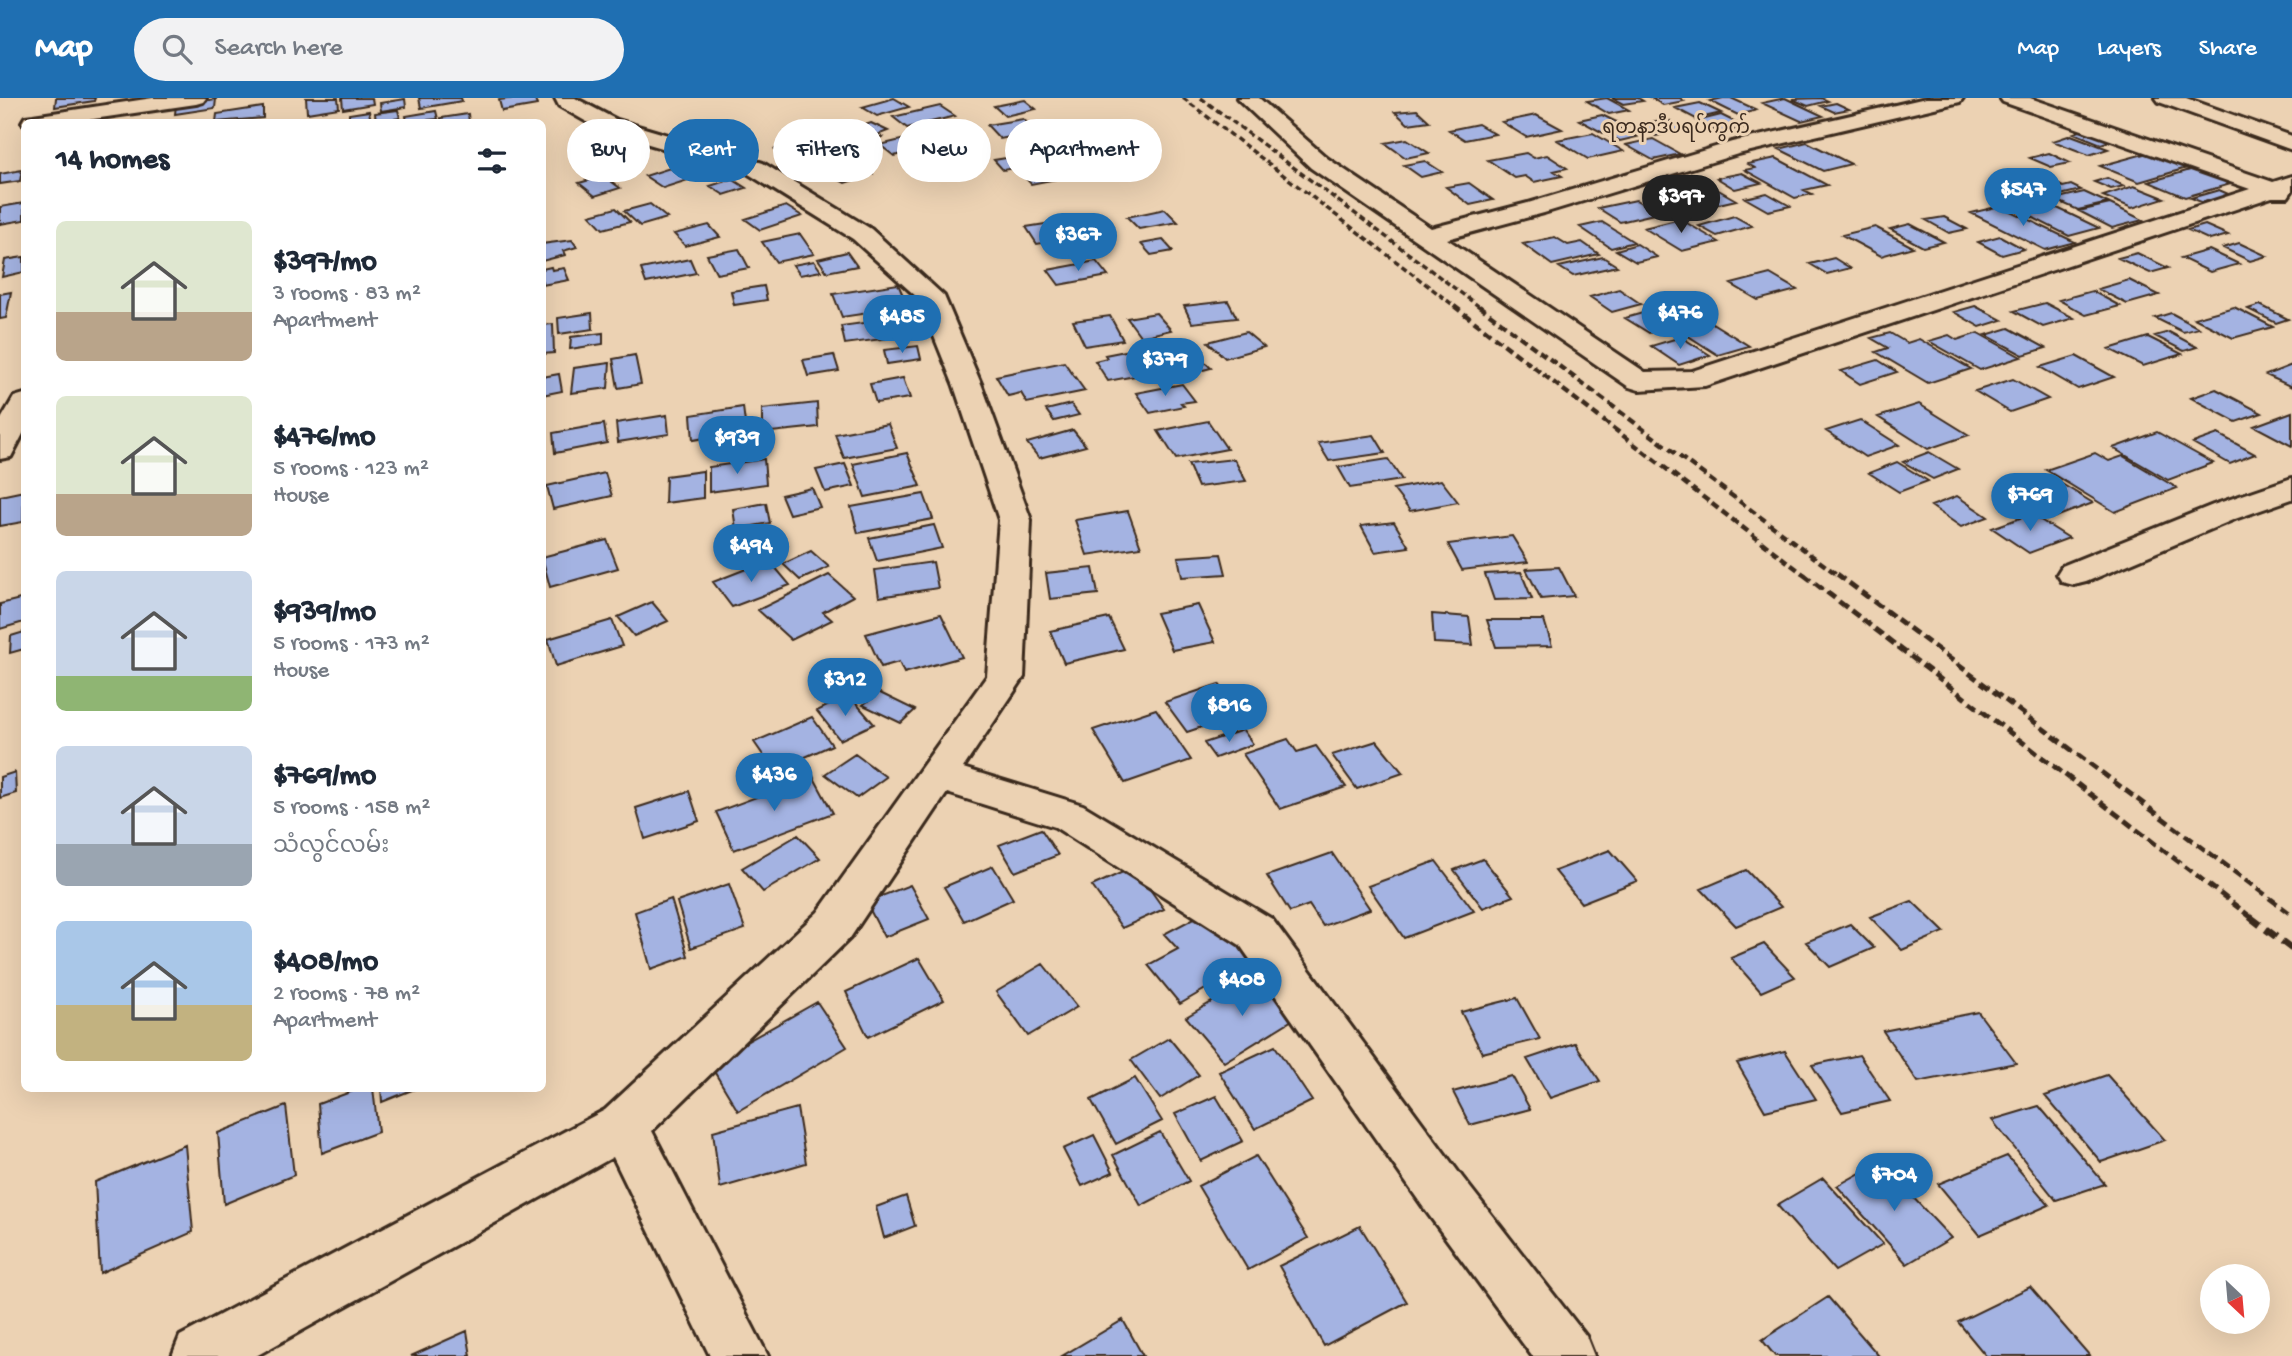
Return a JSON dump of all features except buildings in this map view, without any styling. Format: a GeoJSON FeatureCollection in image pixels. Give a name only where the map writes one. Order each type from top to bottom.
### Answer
{"type":"FeatureCollection","features":[{"type":"Feature","properties":{"kind":"street"},"geometry":{"type":"LineString","coordinates":[[82,119],[141,114],[196,98]]}},
{"type":"Feature","properties":{"kind":"street"},"geometry":{"type":"LineString","coordinates":[[200,1356],[623,1126],[834,925],[1005,677],[1015,520],[968,386],[931,296],[862,234],[755,168],[609,125],[566,102],[565,98]]}},
{"type":"Feature","properties":{"kind":"street"},"geometry":{"type":"LineString","coordinates":[[1247,98],[1319,163],[1639,381],[1695,380],[2286,190]]}},
{"type":"Feature","properties":{"kind":"street"},"geometry":{"type":"LineString","coordinates":[[1426,237],[1536,208],[1732,149],[1953,98]]}},
{"type":"Feature","properties":{"kind":"street"},"geometry":{"type":"LineString","coordinates":[[2010,98],[2286,190]]}},
{"type":"Feature","properties":{"kind":"street"},"geometry":{"type":"LineString","coordinates":[[2166,98],[2292,143]]}},
{"type":"Feature","properties":{"kind":"street"},"geometry":{"type":"LineString","coordinates":[[2226,98],[2281,117]]}},
{"type":"Feature","properties":{"kind":"street"},"geometry":{"type":"LineString","coordinates":[[0,450],[21,409]]}},
{"type":"Feature","properties":{"kind":"street"},"geometry":{"type":"LineString","coordinates":[[2074,574],[2224,512],[2292,488]]}},
{"type":"Feature","properties":{"kind":"street"},"geometry":{"type":"LineString","coordinates":[[937,775],[1069,816],[1256,932],[1444,1194],[1566,1356]]}},
{"type":"Feature","properties":{"kind":"street"},"geometry":{"type":"LineString","coordinates":[[623,1126],[740,1356]]}},
{"type":"Feature","properties":{"kind":"railway"},"geometry":{"type":"LineString","coordinates":[[1183,98],[1457,308]]}},
{"type":"Feature","properties":{"kind":"railway"},"geometry":{"type":"LineString","coordinates":[[1201,98],[1481,308]]}},
{"type":"Feature","properties":{"kind":"railway"},"geometry":{"type":"LineString","coordinates":[[1454,306],[1806,576]]}},
{"type":"Feature","properties":{"kind":"railway"},"geometry":{"type":"LineString","coordinates":[[1479,306],[1839,576]]}},
{"type":"Feature","properties":{"kind":"railway"},"geometry":{"type":"LineString","coordinates":[[1803,574],[2252,918]]}},
{"type":"Feature","properties":{"kind":"railway"},"geometry":{"type":"LineString","coordinates":[[1837,574],[2292,915]]}},
{"type":"Feature","properties":{"kind":"railway"},"geometry":{"type":"LineString","coordinates":[[2250,917],[2292,949]]}},
{"type":"Feature","properties":{"kind":"district","name":"ရတနာဒီပရပ်ကွက်"},"geometry":{"type":"Point","coordinates":[1676,129]}}]}
